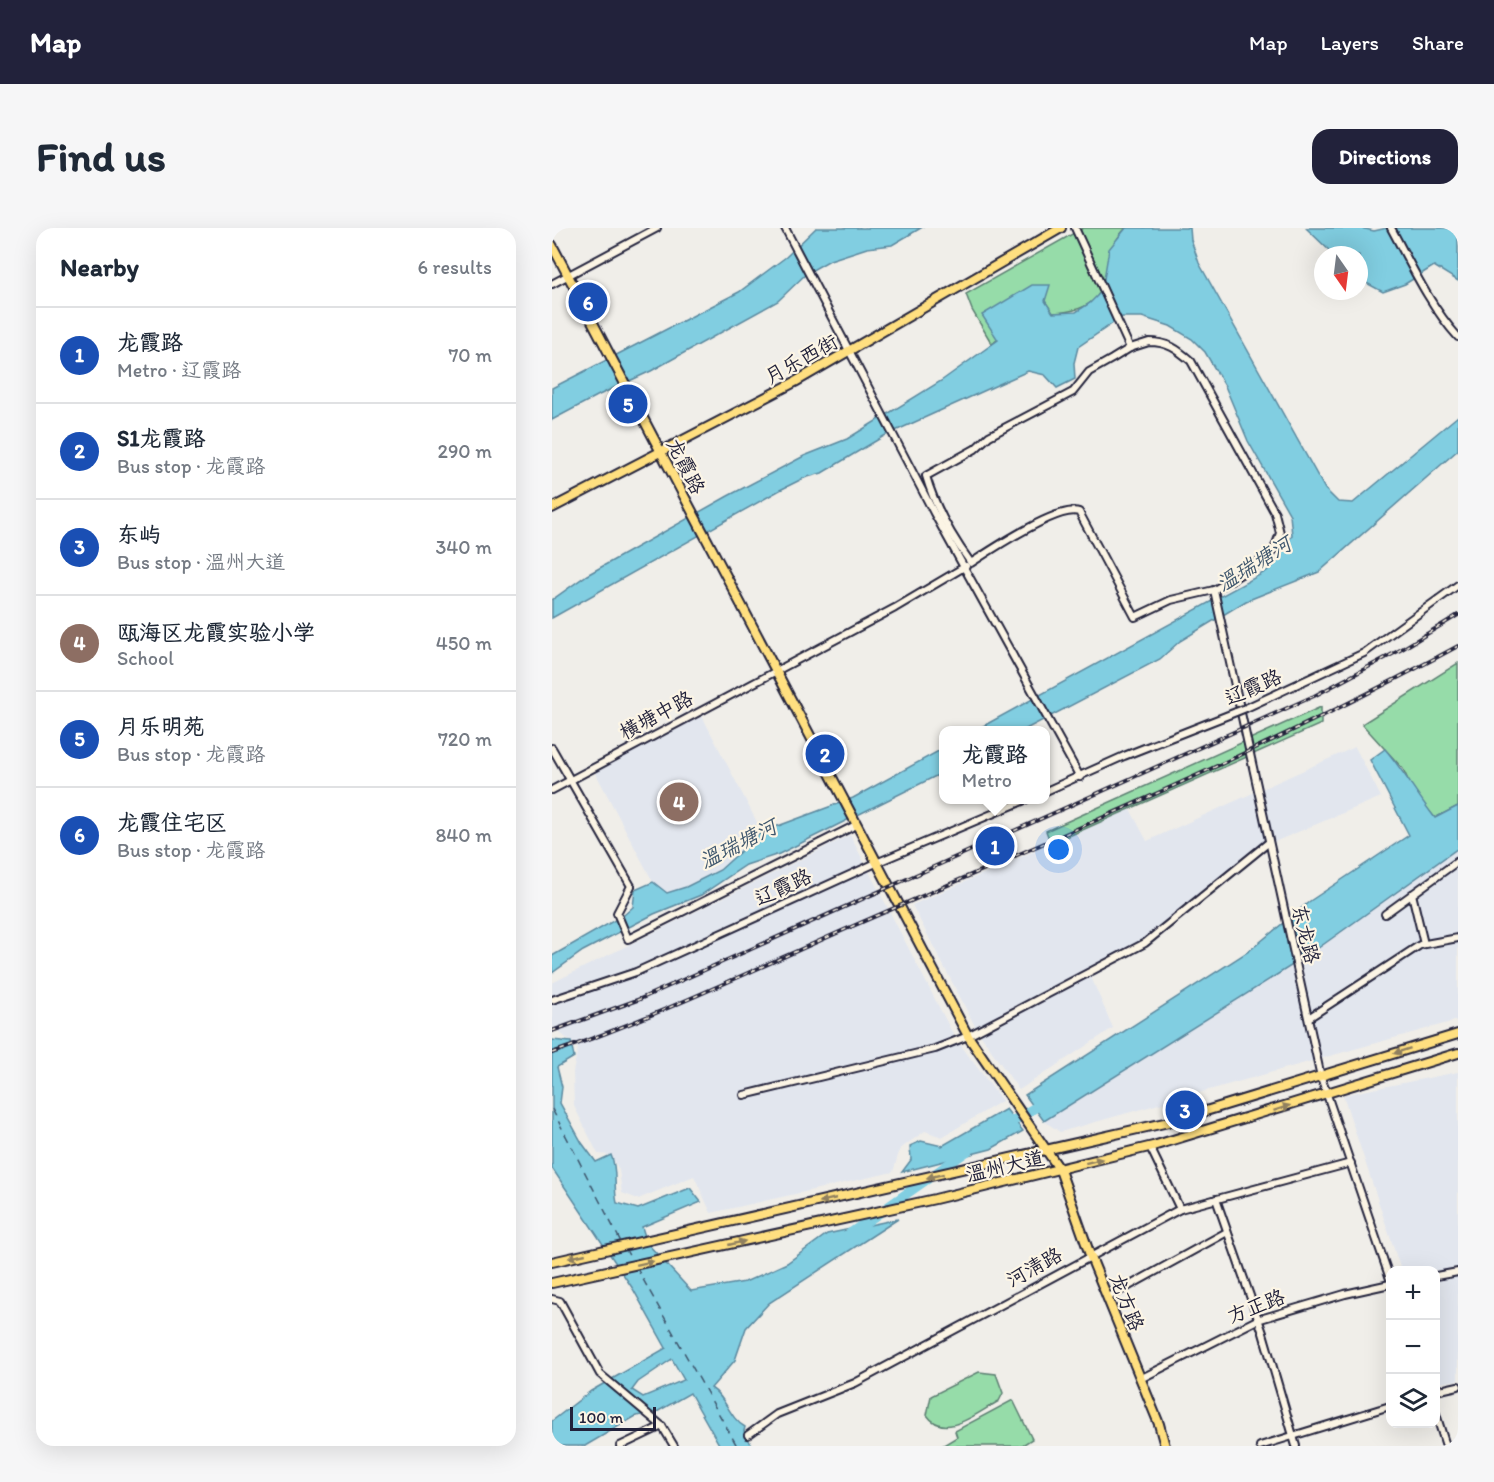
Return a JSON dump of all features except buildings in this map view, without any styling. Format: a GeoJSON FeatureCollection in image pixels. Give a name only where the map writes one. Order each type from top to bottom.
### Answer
{"type":"FeatureCollection","features":[{"type":"Feature","properties":{"kind":"main road","name":"月乐西街"},"geometry":{"type":"LineString","coordinates":[[552,508],[849,351],[1061,228]]}},
{"type":"Feature","properties":{"kind":"main road","name":"龙霞路"},"geometry":{"type":"LineString","coordinates":[[552,245],[706,542],[777,670],[968,1036],[1048,1149],[1060,1170]]}},
{"type":"Feature","properties":{"kind":"main road","name":"温州大道"},"geometry":{"type":"LineString","coordinates":[[552,1262],[1212,1111],[1458,1034]]}},
{"type":"Feature","properties":{"kind":"main road","name":"温州大道"},"geometry":{"type":"LineString","coordinates":[[552,1283],[1060,1170],[1226,1126],[1458,1053]]}},
{"type":"Feature","properties":{"kind":"main road","name":"龙方路"},"geometry":{"type":"LineString","coordinates":[[1060,1170],[1090,1255],[1165,1446]]}},
{"type":"Feature","properties":{"kind":"street"},"geometry":{"type":"LineString","coordinates":[[552,284],[657,228]]}},
{"type":"Feature","properties":{"kind":"street"},"geometry":{"type":"LineString","coordinates":[[785,228],[963,568],[1080,777]]}},
{"type":"Feature","properties":{"kind":"street"},"geometry":{"type":"LineString","coordinates":[[1075,228],[1130,348]]}},
{"type":"Feature","properties":{"kind":"street"},"geometry":{"type":"LineString","coordinates":[[1391,228],[1448,326],[1458,337]]}},
{"type":"Feature","properties":{"kind":"street"},"geometry":{"type":"LineString","coordinates":[[971,563],[956,543],[931,492],[926,476],[975,449],[989,436],[1072,392],[1089,372],[1130,348],[1149,342],[1161,342],[1176,347],[1191,361],[1275,513],[1280,533],[1274,550],[1253,567],[1214,592]]}},
{"type":"Feature","properties":{"kind":"street","name":"横塘中路"},"geometry":{"type":"LineString","coordinates":[[552,790],[895,608],[1051,517],[1072,509],[1079,512],[1135,617],[1171,600],[1214,592]]}},
{"type":"Feature","properties":{"kind":"street","name":"辽霞路"},"geometry":{"type":"LineString","coordinates":[[1050,789],[1124,756],[1246,708],[1364,653],[1458,585]]}},
{"type":"Feature","properties":{"kind":"street","name":"东龙路"},"geometry":{"type":"LineString","coordinates":[[1214,592],[1285,920],[1310,1017],[1322,1077],[1386,1267]]}},
{"type":"Feature","properties":{"kind":"street"},"geometry":{"type":"LineString","coordinates":[[552,748],[630,886],[617,916],[628,939],[856,825]]}},
{"type":"Feature","properties":{"kind":"street","name":"辽霞路"},"geometry":{"type":"LineString","coordinates":[[552,1000],[636,972],[876,863],[1016,804]]}},
{"type":"Feature","properties":{"kind":"street"},"geometry":{"type":"LineString","coordinates":[[744,1095],[935,1049],[968,1036],[1144,943],[1269,843]]}},
{"type":"Feature","properties":{"kind":"street"},"geometry":{"type":"LineString","coordinates":[[1385,914],[1458,861]]}},
{"type":"Feature","properties":{"kind":"street"},"geometry":{"type":"LineString","coordinates":[[1412,894],[1424,944]]}},
{"type":"Feature","properties":{"kind":"street"},"geometry":{"type":"LineString","coordinates":[[1310,1017],[1424,944],[1458,938]]}},
{"type":"Feature","properties":{"kind":"street"},"geometry":{"type":"LineString","coordinates":[[1150,1147],[1180,1209]]}},
{"type":"Feature","properties":{"kind":"street","name":"河清路"},"geometry":{"type":"LineString","coordinates":[[748,1435],[777,1414],[855,1383],[1090,1255],[1180,1209],[1351,1163]]}},
{"type":"Feature","properties":{"kind":"street"},"geometry":{"type":"LineString","coordinates":[[1216,1199],[1295,1436],[1296,1446]]}},
{"type":"Feature","properties":{"kind":"street"},"geometry":{"type":"LineString","coordinates":[[1107,1298],[1227,1232]]}},
{"type":"Feature","properties":{"kind":"street"},"geometry":{"type":"LineString","coordinates":[[1440,1275],[1458,1272]]}},
{"type":"Feature","properties":{"kind":"street","name":"方正路"},"geometry":{"type":"LineString","coordinates":[[1140,1379],[1257,1320],[1345,1293],[1386,1285]]}},
{"type":"Feature","properties":{"kind":"street"},"geometry":{"type":"LineString","coordinates":[[552,1299],[560,1301],[600,1374],[662,1426],[674,1446]]}},
{"type":"Feature","properties":{"kind":"street"},"geometry":{"type":"LineString","coordinates":[[1440,1391],[1458,1386]]}},
{"type":"Feature","properties":{"kind":"street"},"geometry":{"type":"LineString","coordinates":[[1260,1446],[1386,1407]]}},
{"type":"Feature","properties":{"kind":"street"},"geometry":{"type":"LineString","coordinates":[[620,1446],[662,1426]]}},
{"type":"Feature","properties":{"kind":"street"},"geometry":{"type":"LineString","coordinates":[[1440,1427],[1446,1446]]}},
{"type":"Feature","properties":{"kind":"shaded area"},"geometry":{"type":"Polygon","coordinates":[[[702,716],[762,832],[720,870],[686,887],[667,893],[653,882],[595,772],[702,716]]]}},
{"type":"Feature","properties":{"kind":"shaded area"},"geometry":{"type":"Polygon","coordinates":[[[1355,747],[1381,797],[1267,845],[1157,938],[1091,977],[1113,1028],[1019,1090],[977,1030],[912,905],[1130,809],[1147,841],[1355,747]]]}},
{"type":"Feature","properties":{"kind":"shaded area"},"geometry":{"type":"Polygon","coordinates":[[[850,835],[954,1036],[1002,1101],[942,1137],[925,1131],[900,1149],[893,1172],[711,1213],[694,1176],[638,1199],[622,1193],[619,1170],[611,1155],[598,1154],[574,1106],[573,1072],[578,1048],[552,1026],[552,983],[850,835]]]}},
{"type":"Feature","properties":{"kind":"shaded area"},"geometry":{"type":"Polygon","coordinates":[[[1458,848],[1458,1020],[1060,1132],[1044,1121],[1310,954],[1458,848]]]}},
{"type":"Feature","properties":{"kind":"shaded area"},"geometry":{"type":"Polygon","coordinates":[[[1458,1072],[1458,1380],[1440,1383],[1440,1266],[1400,1266],[1343,1095],[1458,1072]]]}},
{"type":"Feature","properties":{"kind":"green space"},"geometry":{"type":"Polygon","coordinates":[[[1083,228],[1126,228],[1116,241],[1110,255],[1099,293],[1090,303],[1076,310],[1053,313],[1045,301],[992,344],[972,310],[966,294],[1083,228]]]}},
{"type":"Feature","properties":{"kind":"green space"},"geometry":{"type":"Polygon","coordinates":[[[1458,663],[1458,806],[1435,818],[1413,791],[1403,769],[1362,724],[1458,663]]]}},
{"type":"Feature","properties":{"kind":"green space"},"geometry":{"type":"Polygon","coordinates":[[[1321,707],[1321,724],[1051,844],[1046,831],[1321,707]]]}},
{"type":"Feature","properties":{"kind":"green space"},"geometry":{"type":"Polygon","coordinates":[[[979,1372],[996,1374],[1003,1393],[999,1401],[972,1417],[952,1425],[934,1422],[927,1415],[931,1396],[979,1372]]]}},
{"type":"Feature","properties":{"kind":"green space"},"geometry":{"type":"Polygon","coordinates":[[[1013,1400],[1032,1439],[1021,1446],[942,1446],[957,1437],[955,1431],[1013,1400]]]}},
{"type":"Feature","properties":{"kind":"water"},"geometry":{"type":"Polygon","coordinates":[[[816,228],[921,228],[892,245],[867,248],[830,260],[807,273],[778,301],[651,371],[552,420],[552,388],[739,292],[786,257],[816,228]]]}},
{"type":"Feature","properties":{"kind":"water"},"geometry":{"type":"Polygon","coordinates":[[[1126,228],[1190,228],[1191,240],[1199,263],[1325,489],[1338,502],[1353,503],[1458,416],[1458,450],[1319,572],[1246,601],[1180,641],[1160,659],[1032,726],[983,726],[1267,571],[1276,562],[1292,535],[1290,515],[1248,441],[1225,386],[1205,352],[1192,339],[1170,326],[1142,317],[1122,317],[1078,347],[1074,363],[1075,379],[1057,388],[1045,375],[1028,371],[884,436],[822,473],[804,478],[780,490],[552,618],[552,600],[587,575],[804,456],[847,439],[941,381],[998,340],[982,315],[1032,285],[1050,285],[1045,301],[1053,313],[1076,312],[1090,303],[1102,291],[1109,249],[1126,228]]]}},
{"type":"Feature","properties":{"kind":"water"},"geometry":{"type":"Polygon","coordinates":[[[1306,228],[1361,228],[1374,231],[1387,228],[1458,228],[1458,281],[1434,266],[1405,284],[1383,292],[1368,284],[1368,246],[1325,246],[1306,228]]]}},
{"type":"Feature","properties":{"kind":"water"},"geometry":{"type":"Polygon","coordinates":[[[1385,749],[1435,818],[1458,806],[1458,848],[1310,954],[1044,1121],[1025,1095],[1249,951],[1310,901],[1409,835],[1370,760],[1385,749]]]}},
{"type":"Feature","properties":{"kind":"water"},"geometry":{"type":"Polygon","coordinates":[[[939,751],[939,774],[779,854],[746,865],[701,895],[654,914],[583,951],[552,973],[552,956],[624,915],[633,907],[635,890],[653,882],[667,893],[686,887],[720,870],[762,832],[853,798],[939,751]]]}},
{"type":"Feature","properties":{"kind":"water"},"geometry":{"type":"Polygon","coordinates":[[[552,1040],[571,1042],[574,1057],[557,1067],[562,1087],[560,1103],[582,1143],[596,1162],[611,1155],[617,1203],[638,1209],[690,1188],[701,1202],[642,1227],[647,1243],[691,1291],[745,1282],[787,1263],[827,1234],[898,1219],[769,1303],[746,1328],[735,1360],[711,1388],[721,1397],[739,1423],[745,1427],[744,1431],[752,1446],[720,1446],[690,1393],[655,1413],[636,1416],[585,1446],[552,1446],[552,1421],[591,1391],[666,1348],[633,1289],[552,1168],[552,1040]],[[672,1359],[638,1382],[632,1390],[643,1397],[684,1380],[672,1359]]]}},
{"type":"Feature","properties":{"kind":"water"},"geometry":{"type":"Polygon","coordinates":[[[1006,1109],[1023,1131],[991,1149],[902,1172],[911,1160],[910,1146],[921,1141],[942,1146],[1006,1109]]]}},
{"type":"Feature","properties":{"kind":"waterway"},"geometry":{"type":"LineString","coordinates":[[1003,1127],[1046,1101]]}},
{"type":"Feature","properties":{"kind":"waterway"},"geometry":{"type":"LineString","coordinates":[[848,1235],[970,1149]]}},
{"type":"Feature","properties":{"kind":"ferry route"},"geometry":{"type":"LineString","coordinates":[[552,1109],[621,1242]]}},
{"type":"Feature","properties":{"kind":"ferry route"},"geometry":{"type":"LineString","coordinates":[[625,1248],[633,1263]]}},
{"type":"Feature","properties":{"kind":"ferry route"},"geometry":{"type":"LineString","coordinates":[[636,1267],[737,1446]]}},
{"type":"Feature","properties":{"kind":"railway"},"geometry":{"type":"LineString","coordinates":[[552,1031],[640,999],[1314,696],[1402,649],[1458,615]]}},
{"type":"Feature","properties":{"kind":"railway"},"geometry":{"type":"LineString","coordinates":[[552,1053],[677,1004],[1174,786],[1317,719],[1458,646]]}},
{"type":"Feature","properties":{"kind":"place","name":"龙霞住宅区"},"geometry":{"type":"Point","coordinates":[588,302]}},
{"type":"Feature","properties":{"kind":"place","name":"月乐明苑"},"geometry":{"type":"Point","coordinates":[628,404]}},
{"type":"Feature","properties":{"kind":"place","name":"S1龙霞路"},"geometry":{"type":"Point","coordinates":[825,754]}},
{"type":"Feature","properties":{"kind":"place","name":"瓯海区龙霞实验小学"},"geometry":{"type":"Point","coordinates":[679,802]}},
{"type":"Feature","properties":{"kind":"place","name":"龙霞路"},"geometry":{"type":"Point","coordinates":[995,846]}},
{"type":"Feature","properties":{"kind":"place","name":"东屿"},"geometry":{"type":"Point","coordinates":[1185,1110]}},
{"type":"Feature","properties":{"kind":"water label","name":"温瑞塘河"},"geometry":{"type":"Point","coordinates":[1254,564]}},
{"type":"Feature","properties":{"kind":"water label","name":"温瑞塘河"},"geometry":{"type":"Point","coordinates":[738,844]}}]}
